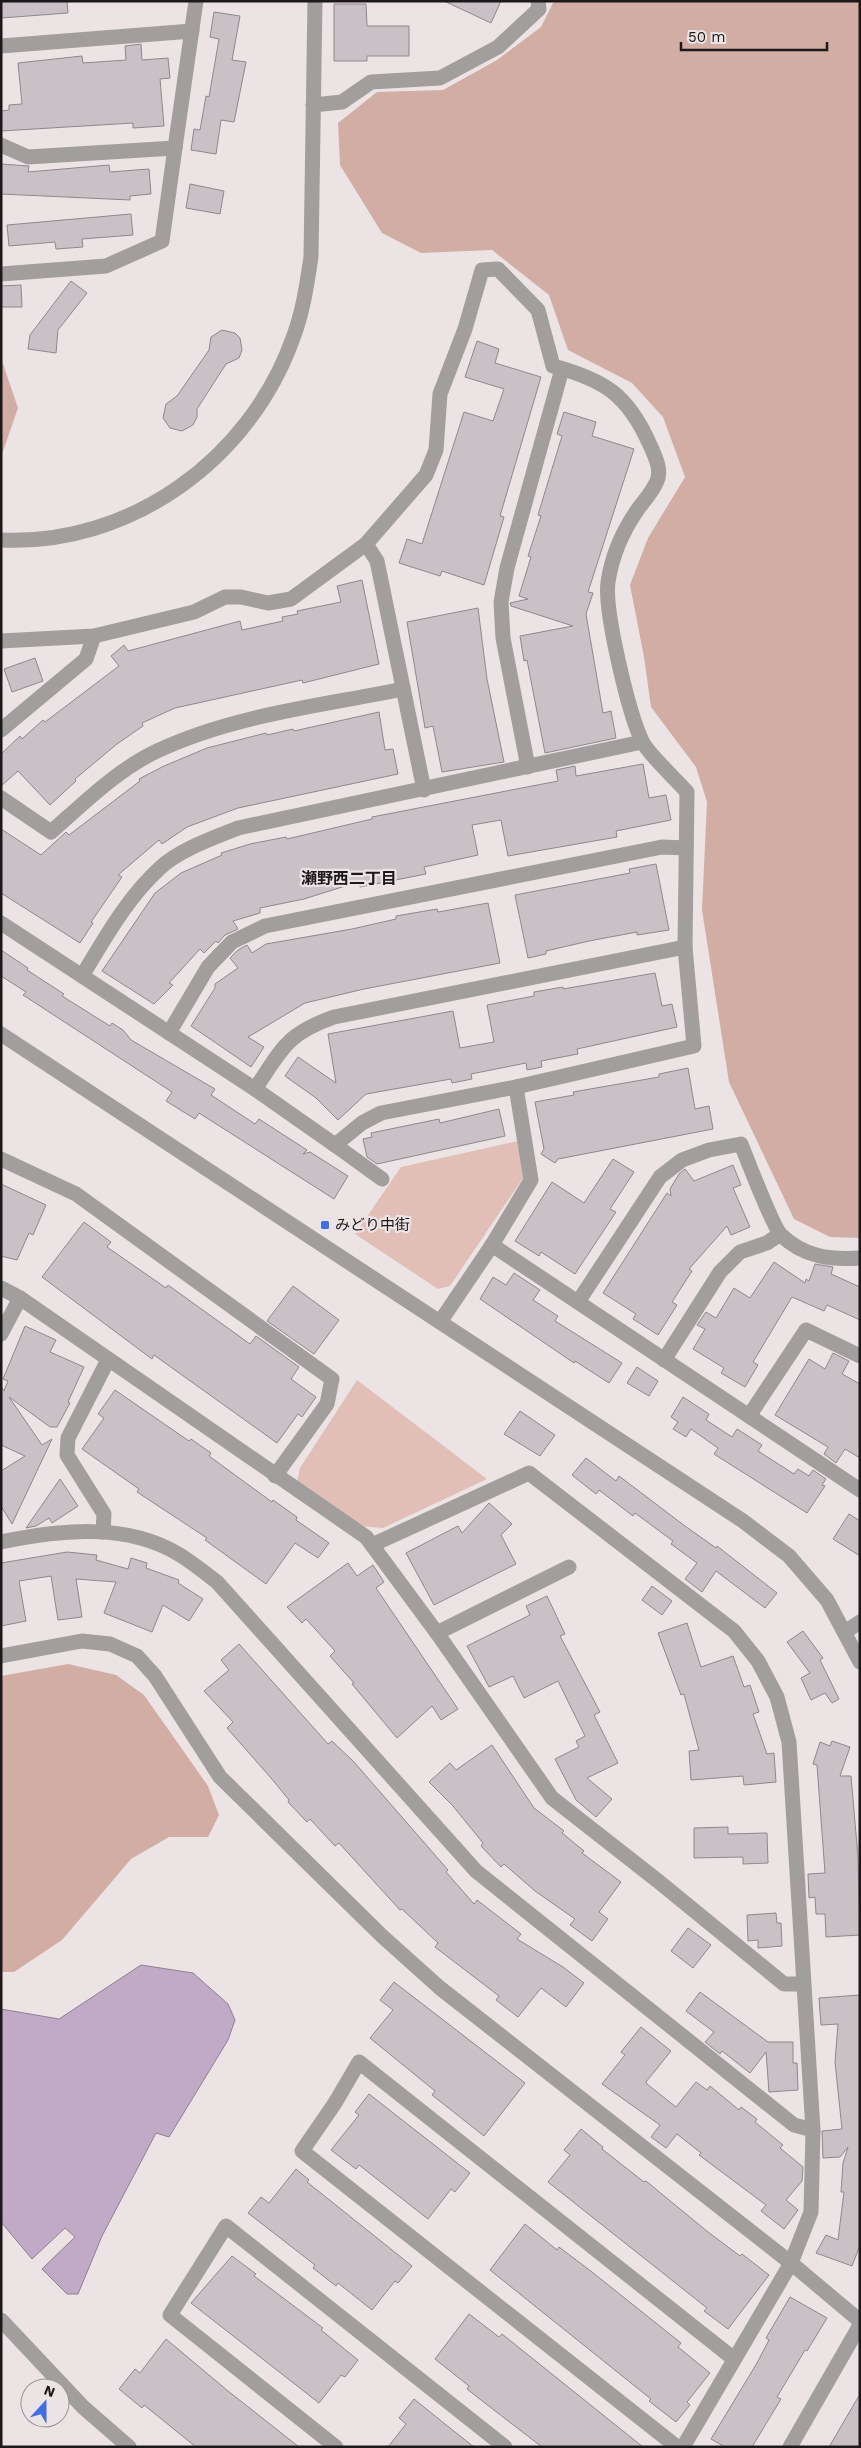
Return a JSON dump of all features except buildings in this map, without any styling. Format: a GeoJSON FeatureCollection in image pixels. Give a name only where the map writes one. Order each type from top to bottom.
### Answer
{"type":"FeatureCollection","features":[{"type":"Feature","properties":{"kind":"street"},"geometry":{"type":"LineString","coordinates":[[1,274],[106,266],[162,241],[196,1]]}},
{"type":"Feature","properties":{"kind":"street"},"geometry":{"type":"LineString","coordinates":[[1,540],[28,541],[79,533],[122,520],[164,498],[204,469],[241,430],[274,379],[293,338],[305,296],[311,256],[314,1]]}},
{"type":"Feature","properties":{"kind":"street"},"geometry":{"type":"LineString","coordinates":[[313,105],[342,102],[371,82],[440,78],[498,47],[538,8],[538,1]]}},
{"type":"Feature","properties":{"kind":"street"},"geometry":{"type":"LineString","coordinates":[[1,46],[192,31]]}},
{"type":"Feature","properties":{"kind":"street"},"geometry":{"type":"LineString","coordinates":[[1,145],[28,157],[175,148]]}},
{"type":"Feature","properties":{"kind":"street"},"geometry":{"type":"LineString","coordinates":[[1,641],[94,636],[194,612],[225,597],[241,597],[268,603],[290,599],[366,544],[426,475],[436,450],[440,394],[465,329],[482,270],[498,269],[538,310],[553,366],[587,376],[619,396],[638,419],[658,464],[658,481],[626,526],[614,554],[608,584],[610,614],[626,693],[642,742],[687,792],[685,947],[694,1046],[516,1087],[381,1113],[362,1123],[336,1145]]}},
{"type":"Feature","properties":{"kind":"street"},"geometry":{"type":"LineString","coordinates":[[528,767],[503,638],[502,602],[507,568],[562,368]]}},
{"type":"Feature","properties":{"kind":"street"},"geometry":{"type":"LineString","coordinates":[[366,544],[378,561],[424,790]]}},
{"type":"Feature","properties":{"kind":"street"},"geometry":{"type":"LineString","coordinates":[[1,730],[86,659],[94,636]]}},
{"type":"Feature","properties":{"kind":"street"},"geometry":{"type":"LineString","coordinates":[[1,798],[51,832],[104,785],[155,752],[218,727],[403,689]]}},
{"type":"Feature","properties":{"kind":"street"},"geometry":{"type":"LineString","coordinates":[[82,976],[128,902],[161,866],[201,843],[238,828],[424,790],[642,742]]}},
{"type":"Feature","properties":{"kind":"street"},"geometry":{"type":"LineString","coordinates":[[169,1033],[208,967],[232,942],[265,926],[662,847],[686,848]]}},
{"type":"Feature","properties":{"kind":"street"},"geometry":{"type":"LineString","coordinates":[[1,923],[255,1089],[382,1178]]}},
{"type":"Feature","properties":{"kind":"street"},"geometry":{"type":"LineString","coordinates":[[255,1089],[287,1041],[308,1026],[334,1016],[685,947]]}},
{"type":"Feature","properties":{"kind":"street"},"geometry":{"type":"LineString","coordinates":[[1,1034],[744,1521],[788,1556],[827,1600],[860,1662]]}},
{"type":"Feature","properties":{"kind":"street"},"geometry":{"type":"LineString","coordinates":[[440,1322],[492,1245],[532,1180],[516,1087]]}},
{"type":"Feature","properties":{"kind":"street"},"geometry":{"type":"LineString","coordinates":[[578,1302],[660,1177],[682,1160],[708,1150],[741,1144],[780,1234],[804,1251],[831,1260],[860,1258]]}},
{"type":"Feature","properties":{"kind":"street"},"geometry":{"type":"LineString","coordinates":[[1,1158],[76,1194],[332,1379],[327,1404],[275,1476]]}},
{"type":"Feature","properties":{"kind":"street"},"geometry":{"type":"LineString","coordinates":[[664,1360],[720,1272],[740,1252],[767,1243],[780,1234]]}},
{"type":"Feature","properties":{"kind":"street"},"geometry":{"type":"LineString","coordinates":[[492,1245],[860,1490]]}},
{"type":"Feature","properties":{"kind":"street"},"geometry":{"type":"LineString","coordinates":[[1,1288],[20,1298],[275,1476],[366,1537],[437,1633],[552,1798],[658,1881],[784,1984],[803,1984]]}},
{"type":"Feature","properties":{"kind":"street"},"geometry":{"type":"LineString","coordinates":[[1,1334],[20,1298]]}},
{"type":"Feature","properties":{"kind":"street"},"geometry":{"type":"LineString","coordinates":[[749,1416],[806,1330],[860,1356]]}},
{"type":"Feature","properties":{"kind":"street"},"geometry":{"type":"LineString","coordinates":[[103,1532],[104,1514],[67,1455],[68,1438],[108,1360]]}},
{"type":"Feature","properties":{"kind":"street"},"geometry":{"type":"LineString","coordinates":[[372,1545],[529,1472],[734,1631],[758,1661],[777,1697],[789,1742],[813,2130],[811,2212],[791,2263],[683,2447]]}},
{"type":"Feature","properties":{"kind":"street"},"geometry":{"type":"LineString","coordinates":[[1,1542],[46,1532],[103,1532],[140,1538],[179,1554],[217,1582],[476,1871],[794,2125],[813,2130]]}},
{"type":"Feature","properties":{"kind":"street"},"geometry":{"type":"LineString","coordinates":[[437,1633],[569,1567]]}},
{"type":"Feature","properties":{"kind":"street"},"geometry":{"type":"LineString","coordinates":[[845,1632],[860,1622]]}},
{"type":"Feature","properties":{"kind":"street"},"geometry":{"type":"LineString","coordinates":[[1,1656],[82,1641],[110,1644],[137,1656],[155,1676],[220,1777],[382,1936],[440,1988],[791,2263],[860,2323],[790,2447]]}},
{"type":"Feature","properties":{"kind":"street"},"geometry":{"type":"LineString","coordinates":[[676,2447],[302,2151],[335,2103],[358,2062],[734,2359]]}},
{"type":"Feature","properties":{"kind":"street"},"geometry":{"type":"LineString","coordinates":[[336,2447],[170,2315],[226,2226],[505,2447]]}},
{"type":"Feature","properties":{"kind":"street"},"geometry":{"type":"LineString","coordinates":[[1,2320],[82,2406],[129,2447]]}},
{"type":"Feature","properties":{"kind":"shaded area"},"geometry":{"type":"Polygon","coordinates":[[[554,1],[860,1],[860,1238],[830,1237],[794,1219],[729,1082],[702,910],[707,802],[696,767],[651,707],[644,657],[630,585],[648,538],[685,477],[663,417],[632,383],[568,350],[549,295],[492,250],[421,253],[382,233],[340,165],[338,123],[377,92],[443,90],[497,60],[541,27],[554,1]]]}},
{"type":"Feature","properties":{"kind":"shaded area"},"geometry":{"type":"Polygon","coordinates":[[[1,358],[18,408],[1,457],[1,358]]]}},
{"type":"Feature","properties":{"kind":"shaded area"},"geometry":{"type":"Polygon","coordinates":[[[518,1141],[523,1178],[450,1286],[438,1289],[355,1234],[401,1167],[518,1141]]]}},
{"type":"Feature","properties":{"kind":"shaded area"},"geometry":{"type":"Polygon","coordinates":[[[357,1380],[487,1479],[383,1528],[361,1526],[297,1482],[300,1468],[357,1380]]]}},
{"type":"Feature","properties":{"kind":"shaded area"},"geometry":{"type":"Polygon","coordinates":[[[68,1664],[116,1675],[144,1695],[208,1786],[219,1815],[208,1837],[169,1837],[131,1859],[62,1940],[14,1972],[1,1972],[1,1676],[68,1664]]]}},
{"type":"Feature","properties":{"kind":"shaded area"},"geometry":{"type":"Polygon","coordinates":[[[141,1965],[193,1973],[228,2004],[235,2020],[228,2040],[169,2137],[156,2133],[102,2236],[78,2294],[67,2294],[42,2269],[75,2237],[65,2228],[32,2259],[1,2222],[1,2009],[59,2019],[141,1965]]]}},
{"type":"Feature","properties":{"kind":"place","name":"みどり中街"},"geometry":{"type":"Point","coordinates":[325,1225]}},
{"type":"Feature","properties":{"kind":"district","name":"瀬野西二丁目"},"geometry":{"type":"Point","coordinates":[349,878]}}]}
